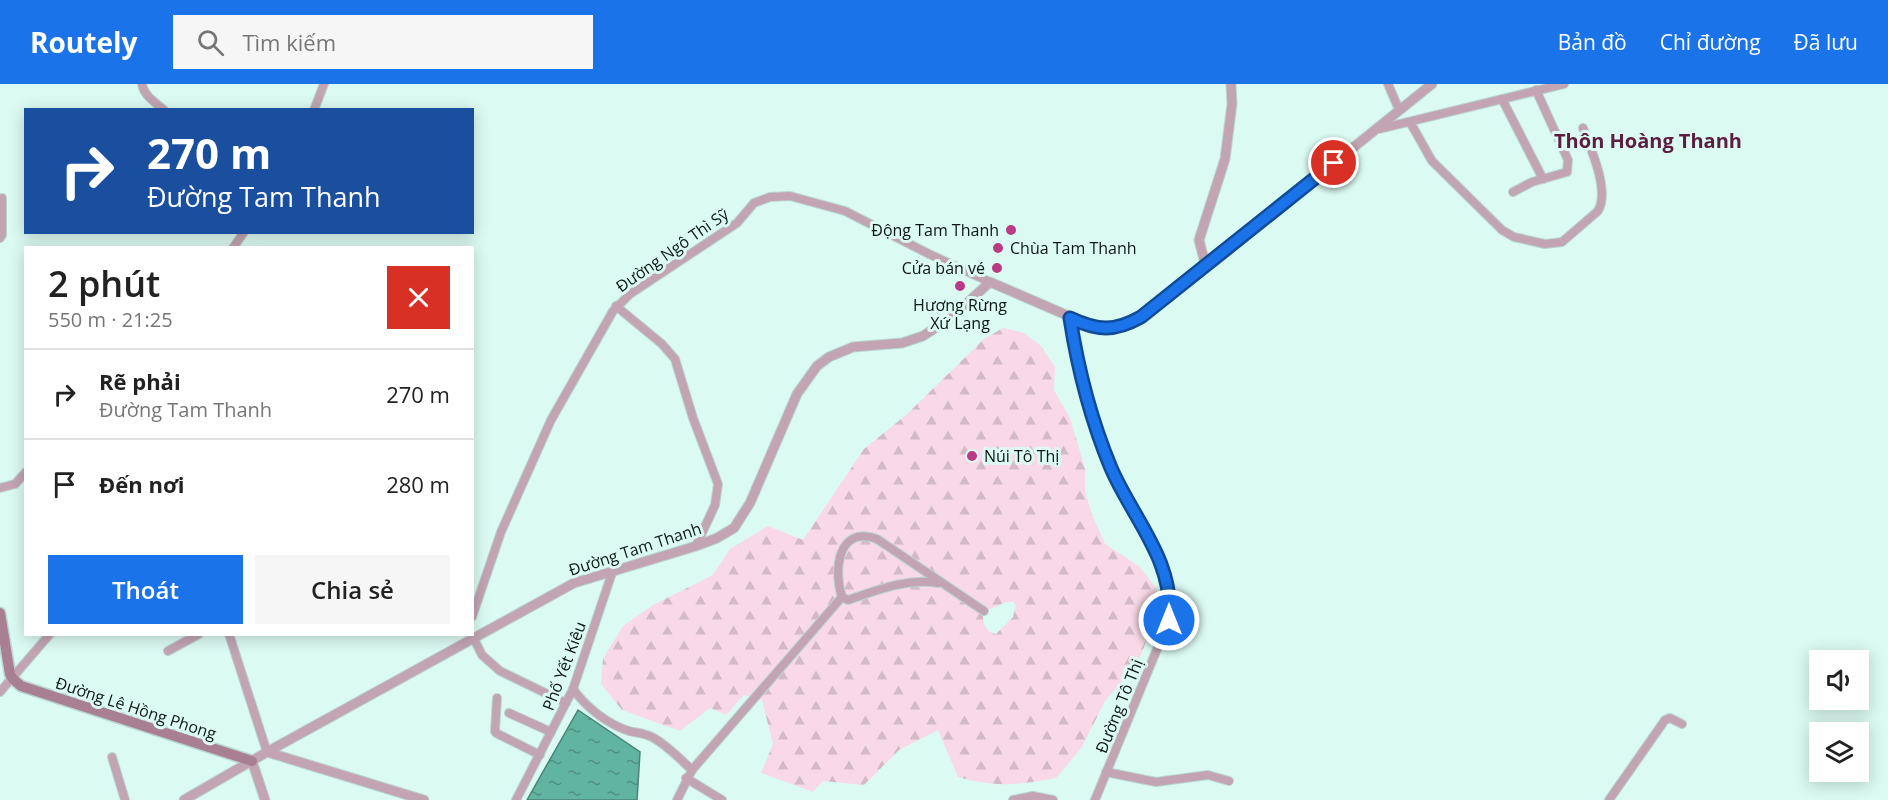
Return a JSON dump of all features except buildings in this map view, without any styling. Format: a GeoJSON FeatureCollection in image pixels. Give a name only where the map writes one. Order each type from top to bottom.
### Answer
{"type":"FeatureCollection","features":[{"type":"Feature","properties":{"kind":"main road"},"geometry":{"type":"LineString","coordinates":[[0,613],[13,679]]}},
{"type":"Feature","properties":{"kind":"main road","name":"Đường Lê Hồng Phong"},"geometry":{"type":"LineString","coordinates":[[13,679],[27,689],[252,761]]}},
{"type":"Feature","properties":{"kind":"street"},"geometry":{"type":"LineString","coordinates":[[142,84],[143,91],[162,108]]}},
{"type":"Feature","properties":{"kind":"street"},"geometry":{"type":"LineString","coordinates":[[315,108],[324,84]]}},
{"type":"Feature","properties":{"kind":"street"},"geometry":{"type":"LineString","coordinates":[[1206,267],[1199,240],[1225,159],[1232,104],[1231,84]]}},
{"type":"Feature","properties":{"kind":"street"},"geometry":{"type":"LineString","coordinates":[[1388,84],[1399,110]]}},
{"type":"Feature","properties":{"kind":"street"},"geometry":{"type":"LineString","coordinates":[[990,282],[1094,327],[1104,329],[1128,324],[1153,309],[1432,84]]}},
{"type":"Feature","properties":{"kind":"street"},"geometry":{"type":"LineString","coordinates":[[1379,129],[1564,84]]}},
{"type":"Feature","properties":{"kind":"street"},"geometry":{"type":"LineString","coordinates":[[1513,192],[1532,182],[1567,171],[1569,168],[1568,160],[1536,90]]}},
{"type":"Feature","properties":{"kind":"street"},"geometry":{"type":"LineString","coordinates":[[1502,99],[1543,179]]}},
{"type":"Feature","properties":{"kind":"street"},"geometry":{"type":"LineString","coordinates":[[1410,122],[1432,161],[1502,230],[1514,237],[1545,244],[1562,242],[1601,206],[1603,198],[1596,164],[1583,128]]}},
{"type":"Feature","properties":{"kind":"street","name":"Đường Ngô Thì Sỹ"},"geometry":{"type":"LineString","coordinates":[[474,602],[501,532],[551,420],[616,306],[630,294],[737,223],[754,203],[770,197],[803,198],[845,211],[937,259],[990,282]]}},
{"type":"Feature","properties":{"kind":"street"},"geometry":{"type":"LineString","coordinates":[[0,238],[2,235],[2,198]]}},
{"type":"Feature","properties":{"kind":"street","name":"Đường Tam Thanh"},"geometry":{"type":"LineString","coordinates":[[184,800],[469,639],[574,583],[696,546],[734,528],[745,514],[797,394],[817,366],[829,357],[853,347],[910,341],[923,336],[952,316],[990,282]]}},
{"type":"Feature","properties":{"kind":"street"},"geometry":{"type":"LineString","coordinates":[[616,306],[662,344],[675,359],[693,418],[718,484],[715,505],[696,546]]}},
{"type":"Feature","properties":{"kind":"street","name":"Đường Tô Thị"},"geometry":{"type":"LineString","coordinates":[[1070,318],[1078,371],[1100,438],[1111,469],[1146,530],[1169,584],[1171,604],[1169,620],[1095,800]]}},
{"type":"Feature","properties":{"kind":"street"},"geometry":{"type":"LineString","coordinates":[[0,488],[15,484],[24,474]]}},
{"type":"Feature","properties":{"kind":"street"},"geometry":{"type":"LineString","coordinates":[[842,597],[838,580],[843,548],[852,538],[863,535],[877,539],[984,611]]}},
{"type":"Feature","properties":{"kind":"street","name":"Phố Yết Kiêu"},"geometry":{"type":"LineString","coordinates":[[516,800],[573,689],[613,570]]}},
{"type":"Feature","properties":{"kind":"street"},"geometry":{"type":"LineString","coordinates":[[842,597],[848,600],[879,589],[914,581],[943,583]]}},
{"type":"Feature","properties":{"kind":"street"},"geometry":{"type":"LineString","coordinates":[[677,800],[692,770],[842,597]]}},
{"type":"Feature","properties":{"kind":"street"},"geometry":{"type":"LineString","coordinates":[[0,692],[48,636]]}},
{"type":"Feature","properties":{"kind":"street"},"geometry":{"type":"LineString","coordinates":[[168,651],[195,636]]}},
{"type":"Feature","properties":{"kind":"street"},"geometry":{"type":"LineString","coordinates":[[230,636],[267,752],[424,800]]}},
{"type":"Feature","properties":{"kind":"street"},"geometry":{"type":"LineString","coordinates":[[469,639],[500,671],[566,703]]}},
{"type":"Feature","properties":{"kind":"street"},"geometry":{"type":"LineString","coordinates":[[573,689],[579,698],[602,717],[629,731],[642,732],[654,738],[670,749],[692,770]]}},
{"type":"Feature","properties":{"kind":"street"},"geometry":{"type":"LineString","coordinates":[[497,698],[496,733],[540,755]]}},
{"type":"Feature","properties":{"kind":"street"},"geometry":{"type":"LineString","coordinates":[[509,713],[551,732]]}},
{"type":"Feature","properties":{"kind":"street"},"geometry":{"type":"LineString","coordinates":[[1609,800],[1665,720],[1670,718],[1682,724]]}},
{"type":"Feature","properties":{"kind":"street"},"geometry":{"type":"LineString","coordinates":[[112,757],[125,800]]}},
{"type":"Feature","properties":{"kind":"street"},"geometry":{"type":"LineString","coordinates":[[252,761],[264,800]]}},
{"type":"Feature","properties":{"kind":"street"},"geometry":{"type":"LineString","coordinates":[[1107,772],[1156,782],[1208,775],[1230,781]]}},
{"type":"Feature","properties":{"kind":"street"},"geometry":{"type":"LineString","coordinates":[[687,778],[722,800]]}},
{"type":"Feature","properties":{"kind":"street"},"geometry":{"type":"LineString","coordinates":[[1013,800],[1033,796],[1053,800]]}},
{"type":"Feature","properties":{"kind":"green space"},"geometry":{"type":"Polygon","coordinates":[[[1003,328],[1024,333],[1040,345],[1055,367],[1054,390],[1070,418],[1085,468],[1085,492],[1105,544],[1139,566],[1156,588],[1158,611],[1137,665],[1105,701],[1082,747],[1056,778],[996,784],[958,777],[938,730],[899,750],[864,785],[823,781],[813,792],[761,773],[773,744],[762,700],[744,695],[726,715],[710,708],[680,731],[622,710],[601,684],[603,659],[623,626],[653,605],[713,575],[730,549],[768,526],[803,540],[864,449],[906,415],[984,339],[1003,328]],[[1006,602],[988,610],[983,616],[988,630],[996,634],[1013,617],[1016,605],[1013,602],[1006,602]]]}},
{"type":"Feature","properties":{"kind":"water"},"geometry":{"type":"Polygon","coordinates":[[[578,710],[640,752],[637,800],[527,800],[578,710]]]}},
{"type":"Feature","properties":{"kind":"place","name":"Động Tam Thanh"},"geometry":{"type":"Point","coordinates":[1011,230]}},
{"type":"Feature","properties":{"kind":"place","name":"Chùa Tam Thanh"},"geometry":{"type":"Point","coordinates":[998,248]}},
{"type":"Feature","properties":{"kind":"place","name":"Cửa bán vé"},"geometry":{"type":"Point","coordinates":[997,268]}},
{"type":"Feature","properties":{"kind":"place","name":"Hương Rừng Xứ Lạng"},"geometry":{"type":"Point","coordinates":[960,286]}},
{"type":"Feature","properties":{"kind":"place","name":"Núi Tô Thị"},"geometry":{"type":"Point","coordinates":[972,456]}},
{"type":"Feature","properties":{"kind":"district","name":"Thôn Hoàng Thanh"},"geometry":{"type":"Point","coordinates":[1648,141]}},
{"type":"Feature","properties":{"kind":"route"},"geometry":{"type":"LineString","coordinates":[[1169,620],[1171,604],[1169,584],[1146,530],[1111,469],[1078,371],[1070,318],[1104,329],[1128,324],[1141,317],[1334,163]]}}]}
